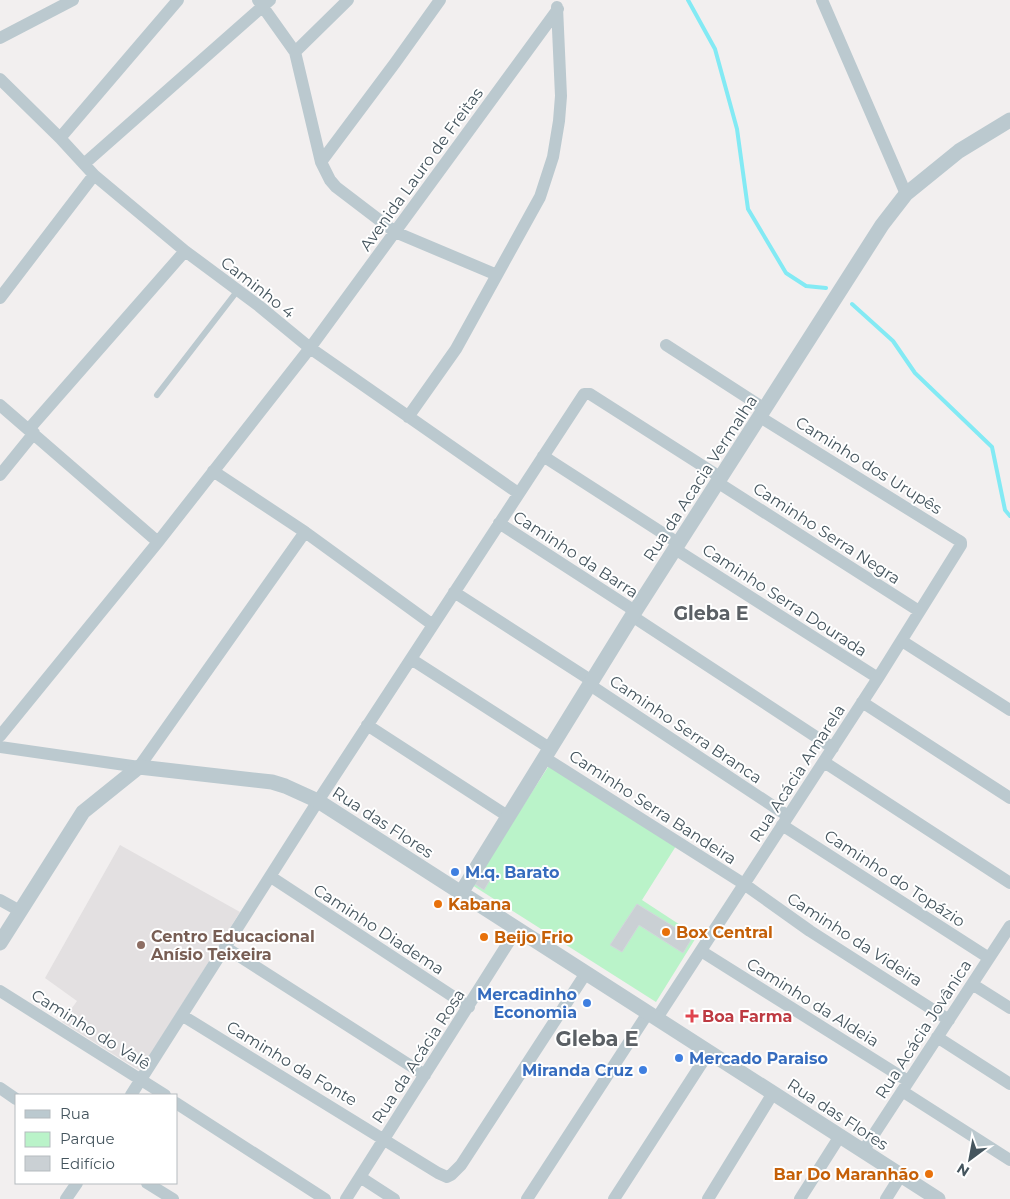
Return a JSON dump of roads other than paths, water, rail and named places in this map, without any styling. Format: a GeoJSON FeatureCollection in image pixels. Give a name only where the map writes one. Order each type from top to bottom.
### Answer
{"type":"FeatureCollection","features":[{"type":"Feature","properties":{"kind":"street"},"geometry":{"type":"LineString","coordinates":[[0,38],[73,0]]}},
{"type":"Feature","properties":{"kind":"street"},"geometry":{"type":"LineString","coordinates":[[60,138],[178,0]]}},
{"type":"Feature","properties":{"kind":"street"},"geometry":{"type":"LineString","coordinates":[[295,52],[348,0]]}},
{"type":"Feature","properties":{"kind":"street"},"geometry":{"type":"LineString","coordinates":[[321,162],[440,0]]}},
{"type":"Feature","properties":{"kind":"street"},"geometry":{"type":"LineString","coordinates":[[822,0],[906,194]]}},
{"type":"Feature","properties":{"kind":"street"},"geometry":{"type":"LineString","coordinates":[[84,164],[264,2],[295,52],[321,162],[330,180],[354,202],[395,232],[497,275]]}},
{"type":"Feature","properties":{"kind":"street"},"geometry":{"type":"LineString","coordinates":[[408,417],[456,349],[540,197],[557,139],[561,96],[557,4]]}},
{"type":"Feature","properties":{"kind":"street","name":"Avenida Lauro de Freitas"},"geometry":{"type":"LineString","coordinates":[[0,736],[158,542],[310,348],[557,4]]}},
{"type":"Feature","properties":{"kind":"street","name":"Caminho 4"},"geometry":{"type":"LineString","coordinates":[[0,79],[60,138],[94,175],[185,251],[238,290],[310,348],[518,493]]}},
{"type":"Feature","properties":{"kind":"street","name":"Rua da Acacia Vermalha"},"geometry":{"type":"LineString","coordinates":[[461,893],[718,479],[882,225],[906,194],[959,151],[1010,120]]}},
{"type":"Feature","properties":{"kind":"street"},"geometry":{"type":"LineString","coordinates":[[0,298],[94,175]]}},
{"type":"Feature","properties":{"kind":"street"},"geometry":{"type":"LineString","coordinates":[[0,475],[32,431],[185,251]]}},
{"type":"Feature","properties":{"kind":"street","name":"Caminho dos Urupês"},"geometry":{"type":"LineString","coordinates":[[666,345],[762,413],[961,542]]}},
{"type":"Feature","properties":{"kind":"street","name":"Caminho Serra Negra"},"geometry":{"type":"LineString","coordinates":[[543,456],[586,392],[919,611]]}},
{"type":"Feature","properties":{"kind":"street"},"geometry":{"type":"LineString","coordinates":[[0,405],[158,542]]}},
{"type":"Feature","properties":{"kind":"street"},"geometry":{"type":"LineString","coordinates":[[132,1094],[318,801],[543,456]]}},
{"type":"Feature","properties":{"kind":"street","name":"Caminho Serra Dourada"},"geometry":{"type":"LineString","coordinates":[[543,456],[676,546],[878,678]]}},
{"type":"Feature","properties":{"kind":"street"},"geometry":{"type":"LineString","coordinates":[[213,471],[305,532],[432,625]]}},
{"type":"Feature","properties":{"kind":"street","name":"Caminho da Barra"},"geometry":{"type":"LineString","coordinates":[[499,523],[833,748]]}},
{"type":"Feature","properties":{"kind":"street"},"geometry":{"type":"LineString","coordinates":[[0,943],[84,812],[139,767],[305,532]]}},
{"type":"Feature","properties":{"kind":"street","name":"Rua Acácia Amarela"},"geometry":{"type":"LineString","coordinates":[[527,1199],[652,1016],[701,951],[902,641],[961,542]]}},
{"type":"Feature","properties":{"kind":"street","name":"Caminho Serra Branca"},"geometry":{"type":"LineString","coordinates":[[454,592],[591,683],[785,821]]}},
{"type":"Feature","properties":{"kind":"street"},"geometry":{"type":"LineString","coordinates":[[902,641],[1010,710]]}},
{"type":"Feature","properties":{"kind":"street","name":"Caminho Serra Bandeira"},"geometry":{"type":"LineString","coordinates":[[411,659],[744,884]]}},
{"type":"Feature","properties":{"kind":"street"},"geometry":{"type":"LineString","coordinates":[[862,702],[1010,798]]}},
{"type":"Feature","properties":{"kind":"street"},"geometry":{"type":"LineString","coordinates":[[367,725],[509,817]]}},
{"type":"Feature","properties":{"kind":"street"},"geometry":{"type":"LineString","coordinates":[[0,747],[139,767]]}},
{"type":"Feature","properties":{"kind":"street"},"geometry":{"type":"LineString","coordinates":[[824,762],[1010,883]]}},
{"type":"Feature","properties":{"kind":"street","name":"Rua das Flores"},"geometry":{"type":"LineString","coordinates":[[139,767],[265,780],[285,786],[318,801],[938,1199]]}},
{"type":"Feature","properties":{"kind":"street","name":"Caminho do Topázio"},"geometry":{"type":"LineString","coordinates":[[785,821],[989,958]]}},
{"type":"Feature","properties":{"kind":"street","name":"Caminho Diadema"},"geometry":{"type":"LineString","coordinates":[[271,877],[469,1007]]}},
{"type":"Feature","properties":{"kind":"street","name":"Caminho da Videira"},"geometry":{"type":"LineString","coordinates":[[744,884],[810,931],[949,1020]]}},
{"type":"Feature","properties":{"kind":"street"},"geometry":{"type":"LineString","coordinates":[[0,900],[20,911]]}},
{"type":"Feature","properties":{"kind":"street","name":"Rua da Acácia Rosa"},"geometry":{"type":"LineString","coordinates":[[346,1199],[517,929]]}},
{"type":"Feature","properties":{"kind":"street","name":"Rua Acácia Jovânica"},"geometry":{"type":"LineString","coordinates":[[863,1150],[1009,930]]}},
{"type":"Feature","properties":{"kind":"street"},"geometry":{"type":"LineString","coordinates":[[225,947],[425,1074]]}},
{"type":"Feature","properties":{"kind":"street","name":"Caminho da Aldeia"},"geometry":{"type":"LineString","coordinates":[[701,951],[905,1086],[1010,1160]]}},
{"type":"Feature","properties":{"kind":"street","name":"Caminho da Fonte"},"geometry":{"type":"LineString","coordinates":[[183,1016],[447,1177],[461,1165],[586,974]]}},
{"type":"Feature","properties":{"kind":"street"},"geometry":{"type":"LineString","coordinates":[[972,984],[1010,1008]]}},
{"type":"Feature","properties":{"kind":"street","name":"Caminho do Valê"},"geometry":{"type":"LineString","coordinates":[[0,991],[163,1094]]}},
{"type":"Feature","properties":{"kind":"street"},"geometry":{"type":"LineString","coordinates":[[937,1037],[1010,1084]]}},
{"type":"Feature","properties":{"kind":"street"},"geometry":{"type":"LineString","coordinates":[[614,1199],[709,1052]]}},
{"type":"Feature","properties":{"kind":"street"},"geometry":{"type":"LineString","coordinates":[[0,1088],[15,1098]]}},
{"type":"Feature","properties":{"kind":"street"},"geometry":{"type":"LineString","coordinates":[[708,1199],[774,1093]]}},
{"type":"Feature","properties":{"kind":"street"},"geometry":{"type":"LineString","coordinates":[[178,1104],[325,1199]]}},
{"type":"Feature","properties":{"kind":"street"},"geometry":{"type":"LineString","coordinates":[[800,1199],[840,1136]]}},
{"type":"Feature","properties":{"kind":"street"},"geometry":{"type":"LineString","coordinates":[[886,1199],[901,1175]]}},
{"type":"Feature","properties":{"kind":"street"},"geometry":{"type":"LineString","coordinates":[[360,1177],[394,1199]]}},
{"type":"Feature","properties":{"kind":"street"},"geometry":{"type":"LineString","coordinates":[[66,1199],[75,1184]]}},
{"type":"Feature","properties":{"kind":"street"},"geometry":{"type":"LineString","coordinates":[[149,1184],[173,1199]]}},
{"type":"Feature","properties":{"kind":"lane"},"geometry":{"type":"LineString","coordinates":[[157,395],[238,290]]}},
{"type":"Feature","properties":{"kind":"waterway"},"geometry":{"type":"LineString","coordinates":[[688,0],[715,49],[737,129],[748,209],[786,273],[806,286],[826,288]]}},
{"type":"Feature","properties":{"kind":"waterway"},"geometry":{"type":"LineString","coordinates":[[852,304],[893,341],[915,373],[992,447],[1005,510],[1010,516]]}},
{"type":"Feature","properties":{"kind":"place","name":"M.q. Barato"},"geometry":{"type":"Point","coordinates":[455,872]}},
{"type":"Feature","properties":{"kind":"place","name":"Kabana"},"geometry":{"type":"Point","coordinates":[438,904]}},
{"type":"Feature","properties":{"kind":"place","name":"Box Central"},"geometry":{"type":"Point","coordinates":[666,932]}},
{"type":"Feature","properties":{"kind":"place","name":"Beijo Frio"},"geometry":{"type":"Point","coordinates":[484,937]}},
{"type":"Feature","properties":{"kind":"place","name":"Centro Educacional Anísio Teixeira"},"geometry":{"type":"Point","coordinates":[141,945]}},
{"type":"Feature","properties":{"kind":"place","name":"Mercadinho Economia"},"geometry":{"type":"Point","coordinates":[587,1003]}},
{"type":"Feature","properties":{"kind":"place","name":"Boa Farma"},"geometry":{"type":"Point","coordinates":[692,1016]}},
{"type":"Feature","properties":{"kind":"place","name":"Mercado Paraiso"},"geometry":{"type":"Point","coordinates":[679,1058]}},
{"type":"Feature","properties":{"kind":"place","name":"Miranda Cruz"},"geometry":{"type":"Point","coordinates":[643,1070]}},
{"type":"Feature","properties":{"kind":"place","name":"Bar Do Maranhão"},"geometry":{"type":"Point","coordinates":[929,1174]}},
{"type":"Feature","properties":{"kind":"district","name":"Gleba E"},"geometry":{"type":"Point","coordinates":[711,613]}},
{"type":"Feature","properties":{"kind":"district","name":"Gleba E"},"geometry":{"type":"Point","coordinates":[597,1039]}}]}
